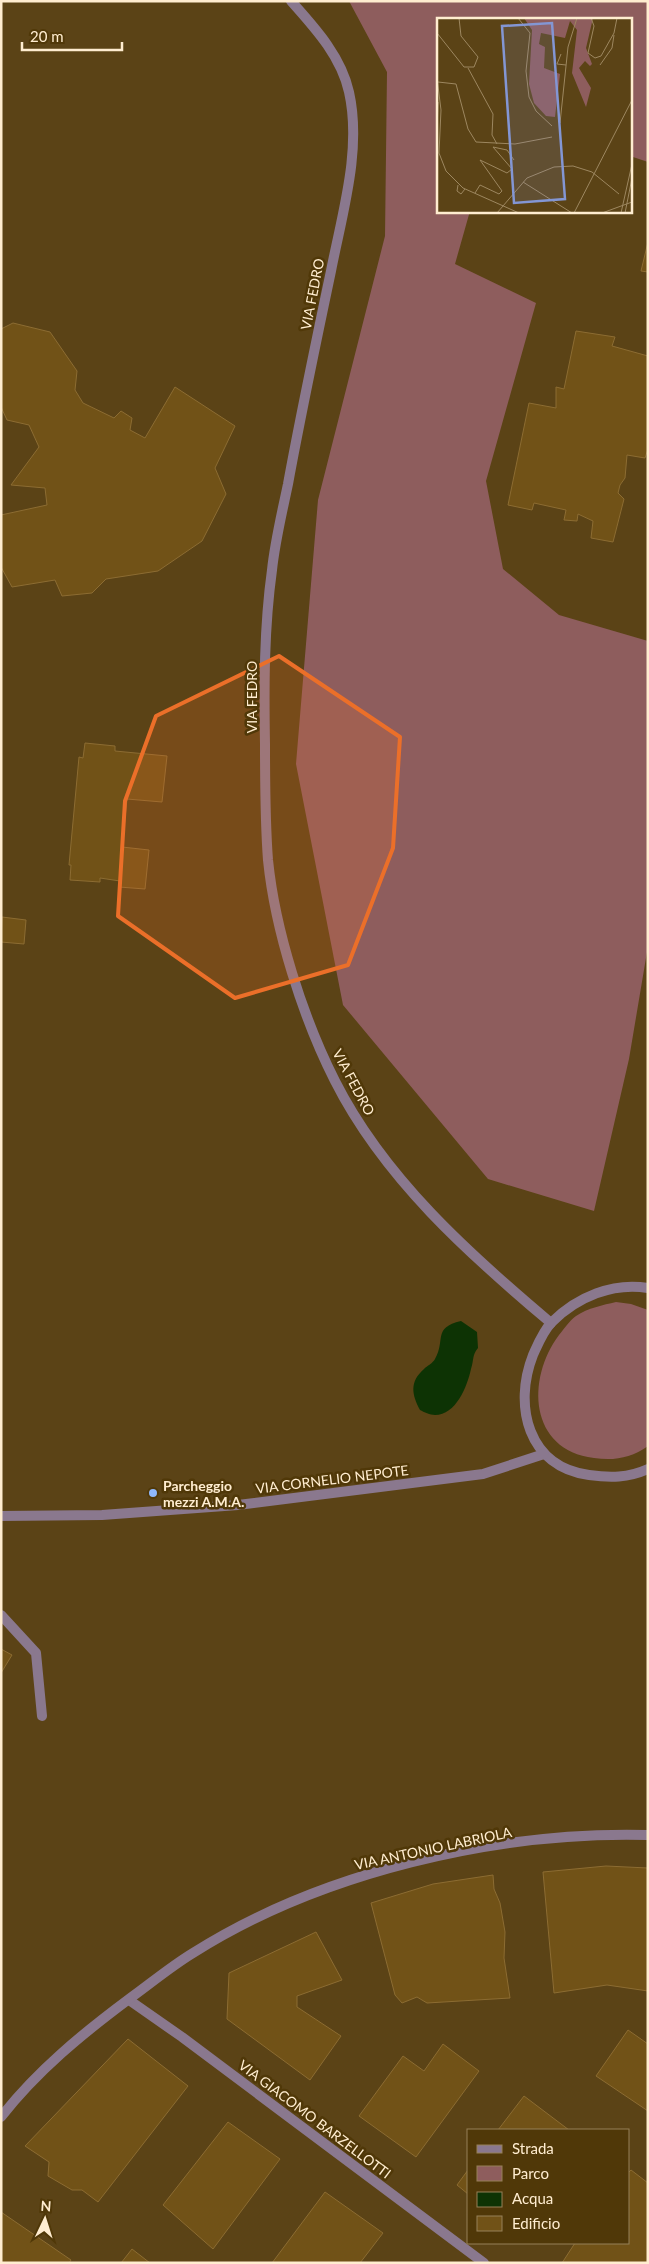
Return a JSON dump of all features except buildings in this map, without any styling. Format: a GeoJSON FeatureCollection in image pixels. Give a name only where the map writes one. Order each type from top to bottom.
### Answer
{"type":"FeatureCollection","features":[{"type":"Feature","properties":{"kind":"street","name":"VIA FEDRO"},"geometry":{"type":"LineString","coordinates":[[291,1],[315,28],[332,52],[343,74],[351,106],[352,141],[339,229],[272,567],[269,596],[264,679],[266,822],[269,863],[280,926],[300,996],[332,1074],[354,1116],[404,1182],[436,1218],[507,1286],[551,1323]]}},
{"type":"Feature","properties":{"kind":"street"},"geometry":{"type":"LineString","coordinates":[[648,1288],[630,1285],[611,1288],[583,1300],[551,1323],[538,1343],[531,1360],[525,1382],[524,1404],[527,1422],[544,1454],[552,1463],[580,1474],[608,1478],[624,1477],[648,1469]]}},
{"type":"Feature","properties":{"kind":"street","name":"VIA CORNELIO NEPOTE"},"geometry":{"type":"LineString","coordinates":[[1,1516],[64,1517],[238,1505],[483,1474],[544,1454]]}},
{"type":"Feature","properties":{"kind":"street"},"geometry":{"type":"LineString","coordinates":[[1,1615],[36,1653],[42,1716]]}},
{"type":"Feature","properties":{"kind":"street","name":"VIA ANTONIO LABRIOLA"},"geometry":{"type":"LineString","coordinates":[[1,2117],[64,2050],[96,2023],[192,1953],[231,1931],[291,1902],[354,1878],[387,1868],[502,1845],[596,1836],[648,1836]]}},
{"type":"Feature","properties":{"kind":"street","name":"VIA GIACOMO BARZELLOTTI"},"geometry":{"type":"LineString","coordinates":[[129,2000],[182,2037],[484,2263]]}},
{"type":"Feature","properties":{"kind":"highlighted area"},"geometry":{"type":"Polygon","coordinates":[[[279,656],[400,737],[393,848],[348,965],[235,998],[118,916],[125,801],[156,716],[279,656]]]}},
{"type":"Feature","properties":{"kind":"green space"},"geometry":{"type":"Polygon","coordinates":[[[349,1],[648,1],[648,162],[632,157],[632,18],[437,18],[437,212],[470,212],[455,264],[536,303],[486,481],[503,569],[559,615],[648,641],[648,946],[629,1059],[594,1211],[488,1179],[343,1005],[296,764],[318,500],[385,236],[387,72],[349,1]]]}},
{"type":"Feature","properties":{"kind":"green space"},"geometry":{"type":"Polygon","coordinates":[[[616,1302],[631,1304],[648,1310],[648,1446],[622,1458],[594,1458],[572,1452],[556,1442],[546,1427],[540,1410],[538,1391],[541,1372],[548,1353],[569,1323],[585,1311],[616,1302]]]}},
{"type":"Feature","properties":{"kind":"water"},"geometry":{"type":"Polygon","coordinates":[[[461,1321],[477,1332],[478,1348],[474,1355],[467,1384],[455,1405],[449,1410],[435,1415],[427,1413],[420,1410],[417,1404],[413,1389],[414,1384],[419,1374],[435,1359],[443,1331],[446,1327],[461,1321]]]}},
{"type":"Feature","properties":{"kind":"place","name":"Parcheggio mezzi A.M.A."},"geometry":{"type":"Point","coordinates":[153,1493]}}]}
